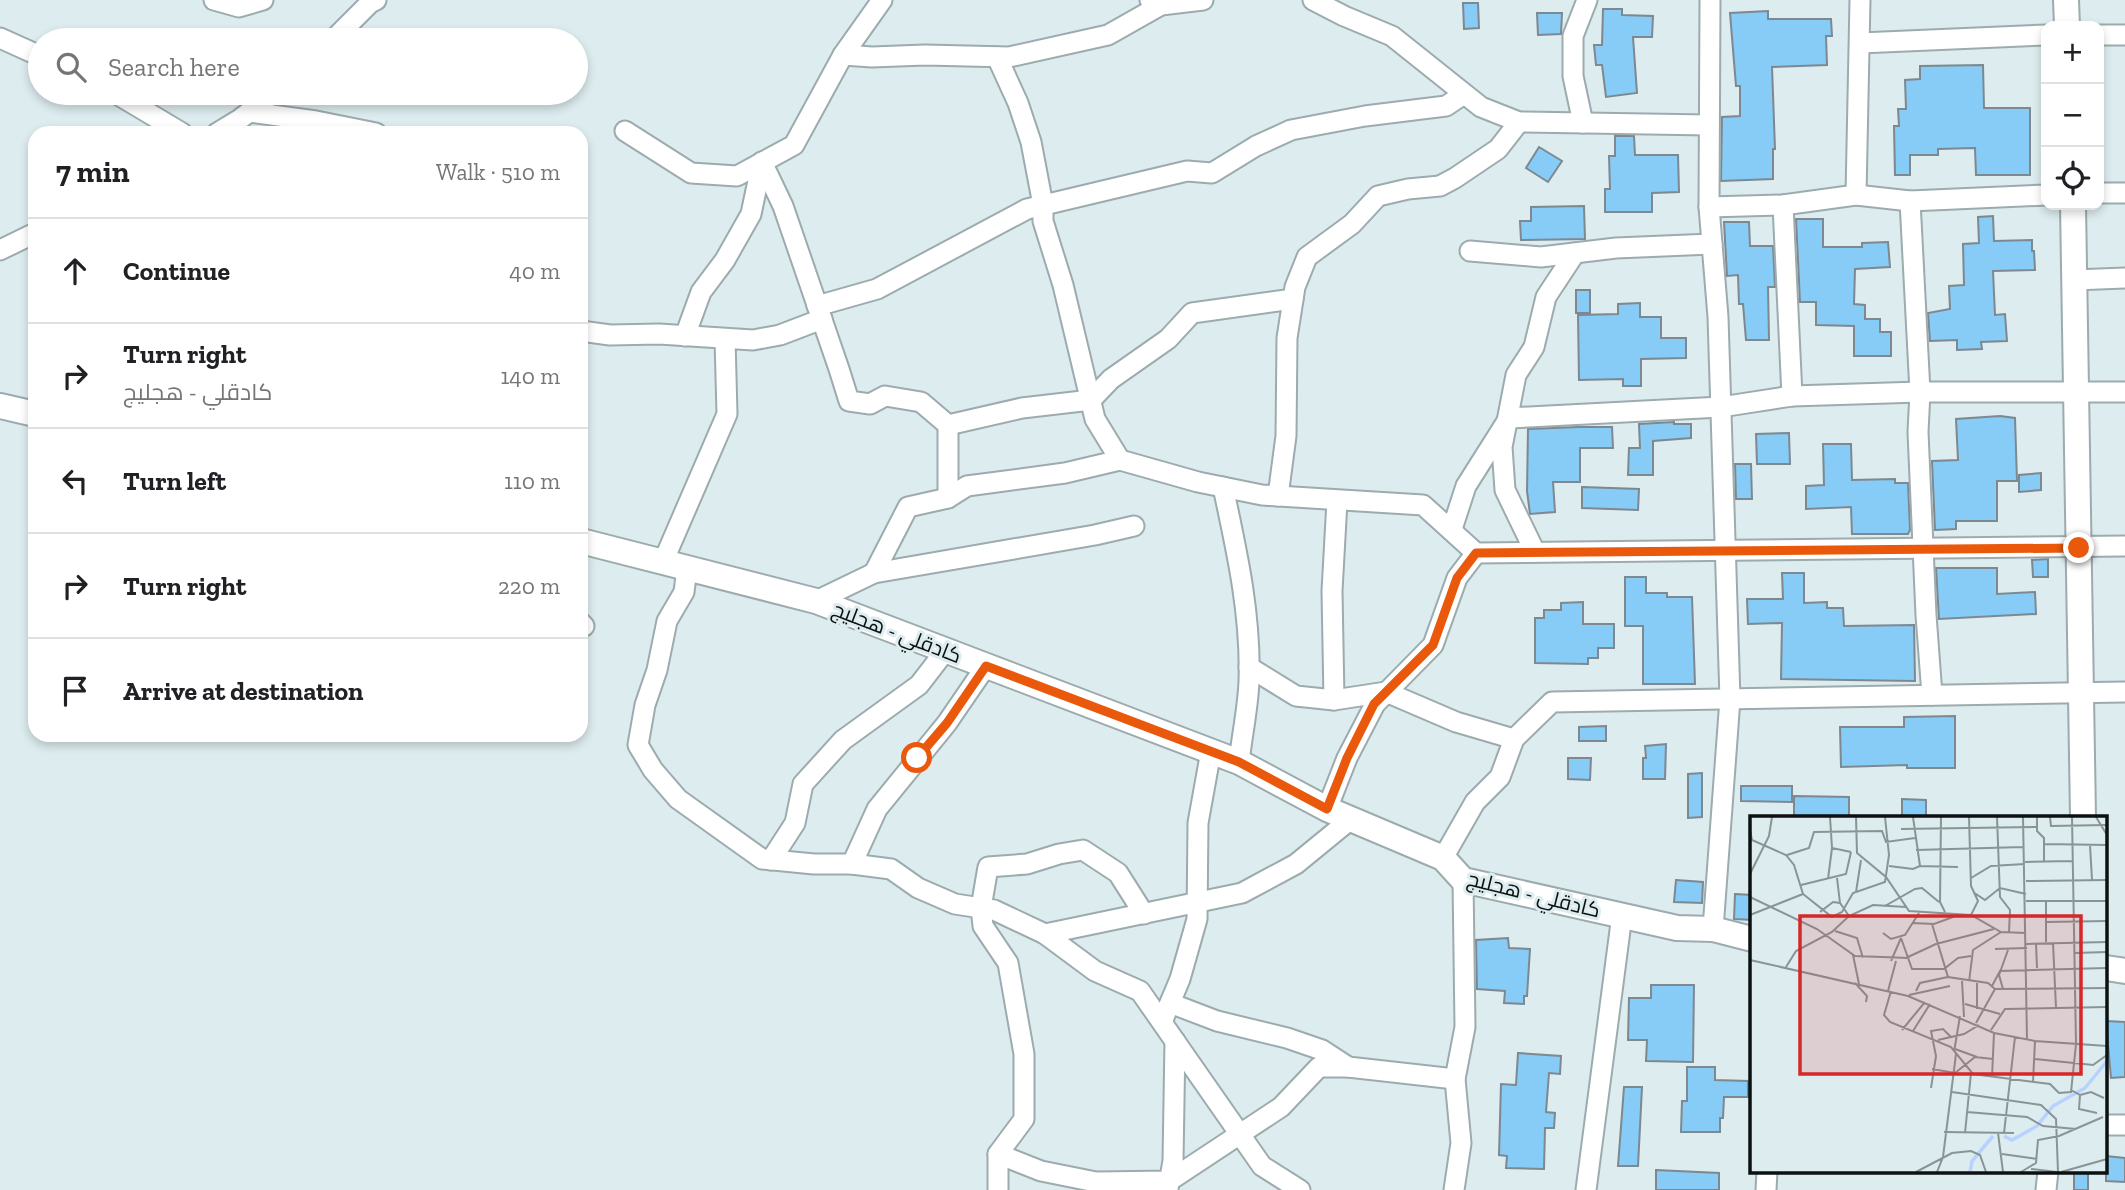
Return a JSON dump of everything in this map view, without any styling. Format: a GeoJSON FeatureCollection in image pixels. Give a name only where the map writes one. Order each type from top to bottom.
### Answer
{"type":"FeatureCollection","features":[{"type":"Feature","properties":{"kind":"street"},"geometry":{"type":"LineString","coordinates":[[214,0],[239,7],[263,0]]}},
{"type":"Feature","properties":{"kind":"street"},"geometry":{"type":"LineString","coordinates":[[625,131],[691,173],[737,176],[794,145],[843,55],[881,0]]}},
{"type":"Feature","properties":{"kind":"street"},"geometry":{"type":"LineString","coordinates":[[843,55],[1009,57],[1108,35],[1155,3],[1203,0]]}},
{"type":"Feature","properties":{"kind":"street"},"geometry":{"type":"LineString","coordinates":[[1313,0],[1392,36],[1481,107],[1520,122],[1709,125]]}},
{"type":"Feature","properties":{"kind":"street"},"geometry":{"type":"LineString","coordinates":[[1583,123],[1573,75],[1573,36],[1587,0]]}},
{"type":"Feature","properties":{"kind":"street"},"geometry":{"type":"LineString","coordinates":[[1710,0],[1709,207],[1718,317],[1730,699],[1713,929]]}},
{"type":"Feature","properties":{"kind":"street"},"geometry":{"type":"LineString","coordinates":[[1856,194],[1860,0]]}},
{"type":"Feature","properties":{"kind":"street"},"geometry":{"type":"LineString","coordinates":[[2066,0],[2067,21]]}},
{"type":"Feature","properties":{"kind":"street"},"geometry":{"type":"LineString","coordinates":[[345,28],[372,1]]}},
{"type":"Feature","properties":{"kind":"street"},"geometry":{"type":"LineString","coordinates":[[1860,43],[2041,35]]}},
{"type":"Feature","properties":{"kind":"street"},"geometry":{"type":"LineString","coordinates":[[2104,35],[2125,35]]}},
{"type":"Feature","properties":{"kind":"street"},"geometry":{"type":"LineString","coordinates":[[0,38],[28,51]]}},
{"type":"Feature","properties":{"kind":"street"},"geometry":{"type":"LineString","coordinates":[[997,57],[1018,103],[1031,142],[1043,205],[1043,221],[1063,285],[1095,419],[1120,460]]}},
{"type":"Feature","properties":{"kind":"street"},"geometry":{"type":"LineString","coordinates":[[588,332],[752,340],[780,335],[820,313],[877,289],[1027,209],[1187,171],[1212,173],[1256,146],[1291,130],[1364,116],[1446,106],[1464,94]]}},
{"type":"Feature","properties":{"kind":"street"},"geometry":{"type":"LineString","coordinates":[[135,105],[170,126]]}},
{"type":"Feature","properties":{"kind":"street"},"geometry":{"type":"LineString","coordinates":[[228,126],[259,105]]}},
{"type":"Feature","properties":{"kind":"street"},"geometry":{"type":"LineString","coordinates":[[250,112],[341,126]]}},
{"type":"Feature","properties":{"kind":"street"},"geometry":{"type":"LineString","coordinates":[[1278,496],[1286,436],[1287,338],[1295,287],[1307,257],[1352,224],[1378,196],[1408,189],[1440,186],[1498,149],[1520,122]]}},
{"type":"Feature","properties":{"kind":"street"},"geometry":{"type":"LineString","coordinates":[[762,162],[783,206],[849,401],[870,404],[884,396],[921,402],[948,425],[948,498]]}},
{"type":"Feature","properties":{"kind":"street"},"geometry":{"type":"LineString","coordinates":[[685,336],[701,292],[725,260],[751,214],[762,162]]}},
{"type":"Feature","properties":{"kind":"street"},"geometry":{"type":"LineString","coordinates":[[2104,193],[2125,193]]}},
{"type":"Feature","properties":{"kind":"street"},"geometry":{"type":"LineString","coordinates":[[1709,207],[1783,205],[1856,194],[1910,201],[2041,195]]}},
{"type":"Feature","properties":{"kind":"street"},"geometry":{"type":"LineString","coordinates":[[1910,201],[1920,392],[1918,432],[1923,549],[1932,695]]}},
{"type":"Feature","properties":{"kind":"street"},"geometry":{"type":"LineString","coordinates":[[1783,205],[1792,396]]}},
{"type":"Feature","properties":{"kind":"street"},"geometry":{"type":"LineString","coordinates":[[2073,210],[2083,816]]}},
{"type":"Feature","properties":{"kind":"street"},"geometry":{"type":"LineString","coordinates":[[0,250],[28,236]]}},
{"type":"Feature","properties":{"kind":"street"},"geometry":{"type":"LineString","coordinates":[[1470,251],[1541,257],[1712,244]]}},
{"type":"Feature","properties":{"kind":"street"},"geometry":{"type":"LineString","coordinates":[[1535,552],[1505,490],[1502,447],[1516,375],[1534,347],[1546,297],[1575,253]]}},
{"type":"Feature","properties":{"kind":"street"},"geometry":{"type":"LineString","coordinates":[[2074,280],[2125,278]]}},
{"type":"Feature","properties":{"kind":"street"},"geometry":{"type":"LineString","coordinates":[[948,425],[1022,408],[1091,400],[1111,379],[1168,339],[1192,313],[1293,299]]}},
{"type":"Feature","properties":{"kind":"street"},"geometry":{"type":"LineString","coordinates":[[663,562],[727,414],[725,339]]}},
{"type":"Feature","properties":{"kind":"street"},"geometry":{"type":"LineString","coordinates":[[1509,418],[1721,407],[1792,396],[1920,392],[2125,392]]}},
{"type":"Feature","properties":{"kind":"street"},"geometry":{"type":"LineString","coordinates":[[0,405],[28,412]]}},
{"type":"Feature","properties":{"kind":"street"},"geometry":{"type":"LineString","coordinates":[[1452,529],[1466,486],[1509,418]]}},
{"type":"Feature","properties":{"kind":"street"},"geometry":{"type":"LineString","coordinates":[[874,573],[908,507],[948,498],[967,486],[1065,473],[1120,460],[1223,487],[1278,496],[1423,505],[1476,553],[2125,547]]}},
{"type":"Feature","properties":{"kind":"street"},"geometry":{"type":"LineString","coordinates":[[1223,487],[1242,572],[1247,614],[1249,667],[1239,762]]}},
{"type":"Feature","properties":{"kind":"street"},"geometry":{"type":"LineString","coordinates":[[1334,700],[1332,591],[1337,501]]}},
{"type":"Feature","properties":{"kind":"street"},"geometry":{"type":"LineString","coordinates":[[816,601],[874,573],[1133,526]]}},
{"type":"Feature","properties":{"kind":"street","name":"كادقلي - هجليج"},"geometry":{"type":"LineString","coordinates":[[588,543],[816,601],[1211,751],[1239,762],[1327,809],[1443,858],[1463,880],[1677,928],[1713,929],[1750,938]]}},
{"type":"Feature","properties":{"kind":"street"},"geometry":{"type":"LineString","coordinates":[[1327,809],[1374,704],[1433,645],[1457,578],[1476,553]]}},
{"type":"Feature","properties":{"kind":"street"},"geometry":{"type":"LineString","coordinates":[[687,568],[684,592],[667,621],[657,670],[645,705],[639,745],[653,769],[678,799],[762,859],[891,869],[918,888],[955,904],[994,910],[1045,934],[1095,971],[1140,991],[1262,1166],[1295,1189]]}},
{"type":"Feature","properties":{"kind":"street"},"geometry":{"type":"LineString","coordinates":[[771,860],[795,823],[803,784],[843,740],[919,685],[946,650]]}},
{"type":"Feature","properties":{"kind":"street"},"geometry":{"type":"LineString","coordinates":[[852,864],[877,810],[947,723],[986,666]]}},
{"type":"Feature","properties":{"kind":"street"},"geometry":{"type":"LineString","coordinates":[[1249,667],[1296,696],[1334,700],[1386,692],[1456,722],[1514,739]]}},
{"type":"Feature","properties":{"kind":"street"},"geometry":{"type":"LineString","coordinates":[[1443,858],[1475,802],[1500,777],[1514,739],[1552,702],[2125,692]]}},
{"type":"Feature","properties":{"kind":"street"},"geometry":{"type":"LineString","coordinates":[[1162,1022],[1180,979],[1193,931],[1197,902],[1198,823],[1211,751]]}},
{"type":"Feature","properties":{"kind":"street"},"geometry":{"type":"LineString","coordinates":[[1045,934],[1242,893],[1296,864],[1351,819]]}},
{"type":"Feature","properties":{"kind":"street"},"geometry":{"type":"LineString","coordinates":[[998,1190],[998,1154],[1024,1119],[1024,1054],[1008,963],[983,926],[981,908],[988,867],[1027,864],[1083,850],[1118,873],[1144,914]]}},
{"type":"Feature","properties":{"kind":"street"},"geometry":{"type":"LineString","coordinates":[[1454,1190],[1461,1143],[1455,1079],[1465,1027],[1463,880]]}},
{"type":"Feature","properties":{"kind":"street"},"geometry":{"type":"LineString","coordinates":[[1586,1190],[1622,915]]}},
{"type":"Feature","properties":{"kind":"street"},"geometry":{"type":"LineString","coordinates":[[1170,1003],[1217,1021],[1287,1038],[1322,1050],[1348,1067]]}},
{"type":"Feature","properties":{"kind":"street"},"geometry":{"type":"LineString","coordinates":[[1168,1186],[1173,1161],[1175,1041]]}},
{"type":"Feature","properties":{"kind":"street"},"geometry":{"type":"LineString","coordinates":[[998,1154],[1041,1171],[1096,1182],[1168,1186],[1281,1107],[1320,1067],[1348,1067],[1455,1079]]}},
{"type":"Feature","properties":{"kind":"street"},"geometry":{"type":"LineString","coordinates":[[1766,1190],[1767,1172]]}},
{"type":"Feature","properties":{"kind":"street"},"geometry":{"type":"LineString","coordinates":[[2046,1190],[2048,1172]]}},
{"type":"Feature","properties":{"kind":"building"},"geometry":{"type":"Polygon","coordinates":[[[1463,3],[1478,3],[1479,28],[1464,29],[1463,3]]]}},
{"type":"Feature","properties":{"kind":"building"},"geometry":{"type":"Polygon","coordinates":[[[1603,9],[1622,9],[1622,15],[1653,16],[1652,37],[1633,37],[1637,93],[1606,97],[1602,65],[1596,65],[1594,45],[1602,45],[1603,9]]]}},
{"type":"Feature","properties":{"kind":"building"},"geometry":{"type":"Polygon","coordinates":[[[1768,11],[1768,19],[1831,19],[1832,36],[1826,36],[1827,65],[1772,67],[1775,149],[1773,179],[1721,181],[1722,117],[1740,116],[1740,86],[1736,86],[1730,13],[1768,11]]]}},
{"type":"Feature","properties":{"kind":"building"},"geometry":{"type":"Polygon","coordinates":[[[1537,13],[1562,13],[1561,34],[1538,35],[1537,13]]]}},
{"type":"Feature","properties":{"kind":"building"},"geometry":{"type":"Polygon","coordinates":[[[1983,65],[1984,108],[2030,108],[2030,175],[1976,175],[1975,148],[1938,149],[1938,155],[1910,155],[1910,175],[1895,175],[1894,126],[1899,126],[1898,109],[1906,109],[1905,80],[1920,79],[1920,66],[1983,65]]]}},
{"type":"Feature","properties":{"kind":"building"},"geometry":{"type":"Polygon","coordinates":[[[1615,136],[1634,136],[1635,155],[1678,155],[1679,192],[1652,193],[1652,212],[1605,212],[1605,189],[1610,189],[1609,156],[1615,156],[1615,136]]]}},
{"type":"Feature","properties":{"kind":"building"},"geometry":{"type":"Polygon","coordinates":[[[1539,147],[1562,161],[1548,182],[1526,168],[1539,147]]]}},
{"type":"Feature","properties":{"kind":"building"},"geometry":{"type":"Polygon","coordinates":[[[1584,206],[1585,239],[1521,240],[1520,221],[1531,221],[1531,207],[1584,206]]]}},
{"type":"Feature","properties":{"kind":"building"},"geometry":{"type":"Polygon","coordinates":[[[1993,216],[1994,241],[2032,240],[2034,251],[2035,270],[1993,271],[1995,315],[2005,314],[2007,341],[1981,342],[1982,349],[1957,350],[1957,340],[1930,341],[1928,313],[1950,309],[1949,286],[1964,285],[1963,244],[1979,243],[1978,217],[1993,216]]]}},
{"type":"Feature","properties":{"kind":"building"},"geometry":{"type":"Polygon","coordinates":[[[1796,219],[1823,219],[1823,247],[1862,247],[1862,243],[1888,242],[1890,267],[1855,269],[1854,304],[1865,305],[1865,319],[1880,319],[1880,332],[1891,332],[1891,356],[1854,356],[1854,326],[1816,325],[1816,302],[1800,302],[1796,219]]]}},
{"type":"Feature","properties":{"kind":"building"},"geometry":{"type":"Polygon","coordinates":[[[1724,222],[1749,222],[1750,246],[1773,246],[1775,287],[1768,287],[1769,340],[1746,340],[1743,304],[1739,304],[1738,275],[1727,276],[1724,222]]]}},
{"type":"Feature","properties":{"kind":"building"},"geometry":{"type":"Polygon","coordinates":[[[1576,290],[1590,290],[1590,313],[1576,313],[1576,290]]]}},
{"type":"Feature","properties":{"kind":"building"},"geometry":{"type":"Polygon","coordinates":[[[1640,303],[1640,317],[1661,317],[1661,338],[1686,338],[1686,358],[1641,359],[1641,386],[1623,386],[1623,379],[1579,380],[1578,315],[1618,314],[1618,304],[1640,303]]]}},
{"type":"Feature","properties":{"kind":"building"},"geometry":{"type":"Polygon","coordinates":[[[2000,416],[2015,418],[2017,481],[1997,481],[1997,521],[1956,521],[1956,529],[1935,530],[1932,461],[1958,460],[1956,419],[2000,416]]]}},
{"type":"Feature","properties":{"kind":"building"},"geometry":{"type":"Polygon","coordinates":[[[1639,424],[1691,424],[1691,438],[1653,441],[1653,475],[1628,475],[1629,448],[1640,448],[1639,424]]]}},
{"type":"Feature","properties":{"kind":"building"},"geometry":{"type":"Polygon","coordinates":[[[1612,427],[1613,448],[1580,448],[1580,482],[1553,482],[1555,512],[1530,514],[1527,491],[1528,429],[1612,427]]]}},
{"type":"Feature","properties":{"kind":"building"},"geometry":{"type":"Polygon","coordinates":[[[1789,433],[1790,464],[1757,464],[1756,434],[1789,433]]]}},
{"type":"Feature","properties":{"kind":"building"},"geometry":{"type":"Polygon","coordinates":[[[1823,444],[1851,444],[1852,480],[1895,479],[1895,483],[1908,483],[1908,534],[1852,534],[1851,507],[1806,509],[1806,486],[1824,485],[1823,444]]]}},
{"type":"Feature","properties":{"kind":"building"},"geometry":{"type":"Polygon","coordinates":[[[1735,464],[1751,464],[1752,499],[1736,499],[1735,464]]]}},
{"type":"Feature","properties":{"kind":"building"},"geometry":{"type":"Polygon","coordinates":[[[2041,473],[2041,490],[2019,492],[2019,475],[2041,473]]]}},
{"type":"Feature","properties":{"kind":"building"},"geometry":{"type":"Polygon","coordinates":[[[1582,487],[1639,489],[1638,510],[1582,508],[1582,487]]]}},
{"type":"Feature","properties":{"kind":"building"},"geometry":{"type":"Polygon","coordinates":[[[2048,559],[2048,577],[2033,577],[2032,560],[2048,559]]]}},
{"type":"Feature","properties":{"kind":"building"},"geometry":{"type":"Polygon","coordinates":[[[1936,568],[1997,568],[1997,594],[2035,592],[2036,614],[1939,619],[1936,568]]]}},
{"type":"Feature","properties":{"kind":"building"},"geometry":{"type":"Polygon","coordinates":[[[1782,573],[1804,573],[1804,603],[1827,602],[1827,608],[1843,608],[1844,626],[1914,625],[1915,681],[1781,679],[1782,623],[1748,624],[1747,599],[1783,599],[1782,573]]]}},
{"type":"Feature","properties":{"kind":"building"},"geometry":{"type":"Polygon","coordinates":[[[1625,577],[1646,577],[1646,593],[1667,593],[1667,597],[1692,597],[1695,684],[1643,684],[1643,626],[1625,626],[1625,577]]]}},
{"type":"Feature","properties":{"kind":"building"},"geometry":{"type":"Polygon","coordinates":[[[1583,602],[1583,624],[1614,624],[1614,648],[1598,648],[1598,658],[1588,658],[1588,664],[1535,663],[1535,618],[1544,618],[1544,610],[1561,610],[1561,603],[1583,602]]]}},
{"type":"Feature","properties":{"kind":"building"},"geometry":{"type":"Polygon","coordinates":[[[1955,716],[1955,768],[1907,768],[1907,765],[1841,767],[1840,727],[1904,727],[1904,717],[1955,716]]]}},
{"type":"Feature","properties":{"kind":"building"},"geometry":{"type":"Polygon","coordinates":[[[1606,726],[1606,741],[1579,741],[1579,727],[1606,726]]]}},
{"type":"Feature","properties":{"kind":"building"},"geometry":{"type":"Polygon","coordinates":[[[1666,744],[1665,779],[1643,779],[1645,746],[1666,744]]]}},
{"type":"Feature","properties":{"kind":"building"},"geometry":{"type":"Polygon","coordinates":[[[1568,758],[1591,758],[1590,780],[1568,779],[1568,758]]]}},
{"type":"Feature","properties":{"kind":"building"},"geometry":{"type":"Polygon","coordinates":[[[1702,773],[1702,817],[1688,818],[1688,774],[1702,773]]]}},
{"type":"Feature","properties":{"kind":"building"},"geometry":{"type":"Polygon","coordinates":[[[1741,786],[1792,786],[1792,802],[1741,801],[1741,786]]]}},
{"type":"Feature","properties":{"kind":"building"},"geometry":{"type":"Polygon","coordinates":[[[1794,796],[1849,797],[1849,816],[1794,816],[1794,796]]]}},
{"type":"Feature","properties":{"kind":"building"},"geometry":{"type":"Polygon","coordinates":[[[1902,799],[1926,800],[1926,816],[1902,816],[1902,799]]]}},
{"type":"Feature","properties":{"kind":"building"},"geometry":{"type":"Polygon","coordinates":[[[1676,880],[1703,882],[1702,903],[1674,902],[1676,880]]]}},
{"type":"Feature","properties":{"kind":"building"},"geometry":{"type":"Polygon","coordinates":[[[1735,894],[1750,895],[1750,920],[1734,919],[1735,894]]]}},
{"type":"Feature","properties":{"kind":"building"},"geometry":{"type":"Polygon","coordinates":[[[1508,938],[1509,948],[1530,949],[1527,996],[1524,996],[1524,1004],[1504,1003],[1505,991],[1477,989],[1476,940],[1508,938]]]}},
{"type":"Feature","properties":{"kind":"building"},"geometry":{"type":"Polygon","coordinates":[[[1651,985],[1694,985],[1693,1062],[1646,1061],[1647,1040],[1628,1040],[1629,998],[1651,998],[1651,985]]]}},
{"type":"Feature","properties":{"kind":"building"},"geometry":{"type":"Polygon","coordinates":[[[2108,1021],[2125,1022],[2125,1077],[2111,1078],[2108,1021]]]}},
{"type":"Feature","properties":{"kind":"building"},"geometry":{"type":"Polygon","coordinates":[[[1518,1053],[1561,1056],[1560,1074],[1549,1073],[1546,1112],[1555,1113],[1554,1128],[1545,1128],[1544,1169],[1506,1168],[1507,1156],[1499,1155],[1501,1084],[1516,1085],[1518,1053]]]}},
{"type":"Feature","properties":{"kind":"building"},"geometry":{"type":"Polygon","coordinates":[[[1687,1067],[1715,1067],[1715,1080],[1748,1081],[1748,1097],[1724,1097],[1720,1132],[1681,1132],[1682,1101],[1687,1101],[1687,1067]]]}},
{"type":"Feature","properties":{"kind":"building"},"geometry":{"type":"Polygon","coordinates":[[[1624,1087],[1642,1087],[1638,1166],[1618,1166],[1624,1087]]]}},
{"type":"Feature","properties":{"kind":"building"},"geometry":{"type":"Polygon","coordinates":[[[2108,1156],[2125,1158],[2125,1182],[2106,1181],[2108,1156]]]}},
{"type":"Feature","properties":{"kind":"building"},"geometry":{"type":"Polygon","coordinates":[[[1656,1170],[1719,1173],[1719,1190],[1656,1190],[1656,1170]]]}},
{"type":"Feature","properties":{"kind":"building"},"geometry":{"type":"Polygon","coordinates":[[[2074,1172],[2088,1172],[2088,1190],[2074,1190],[2074,1172]]]}},
{"type":"Feature","properties":{"kind":"route"},"geometry":{"type":"LineString","coordinates":[[917,758],[947,723],[986,666],[1239,762],[1327,809],[1347,758],[1374,704],[1433,645],[1457,578],[1476,553],[2079,548]]}}]}
